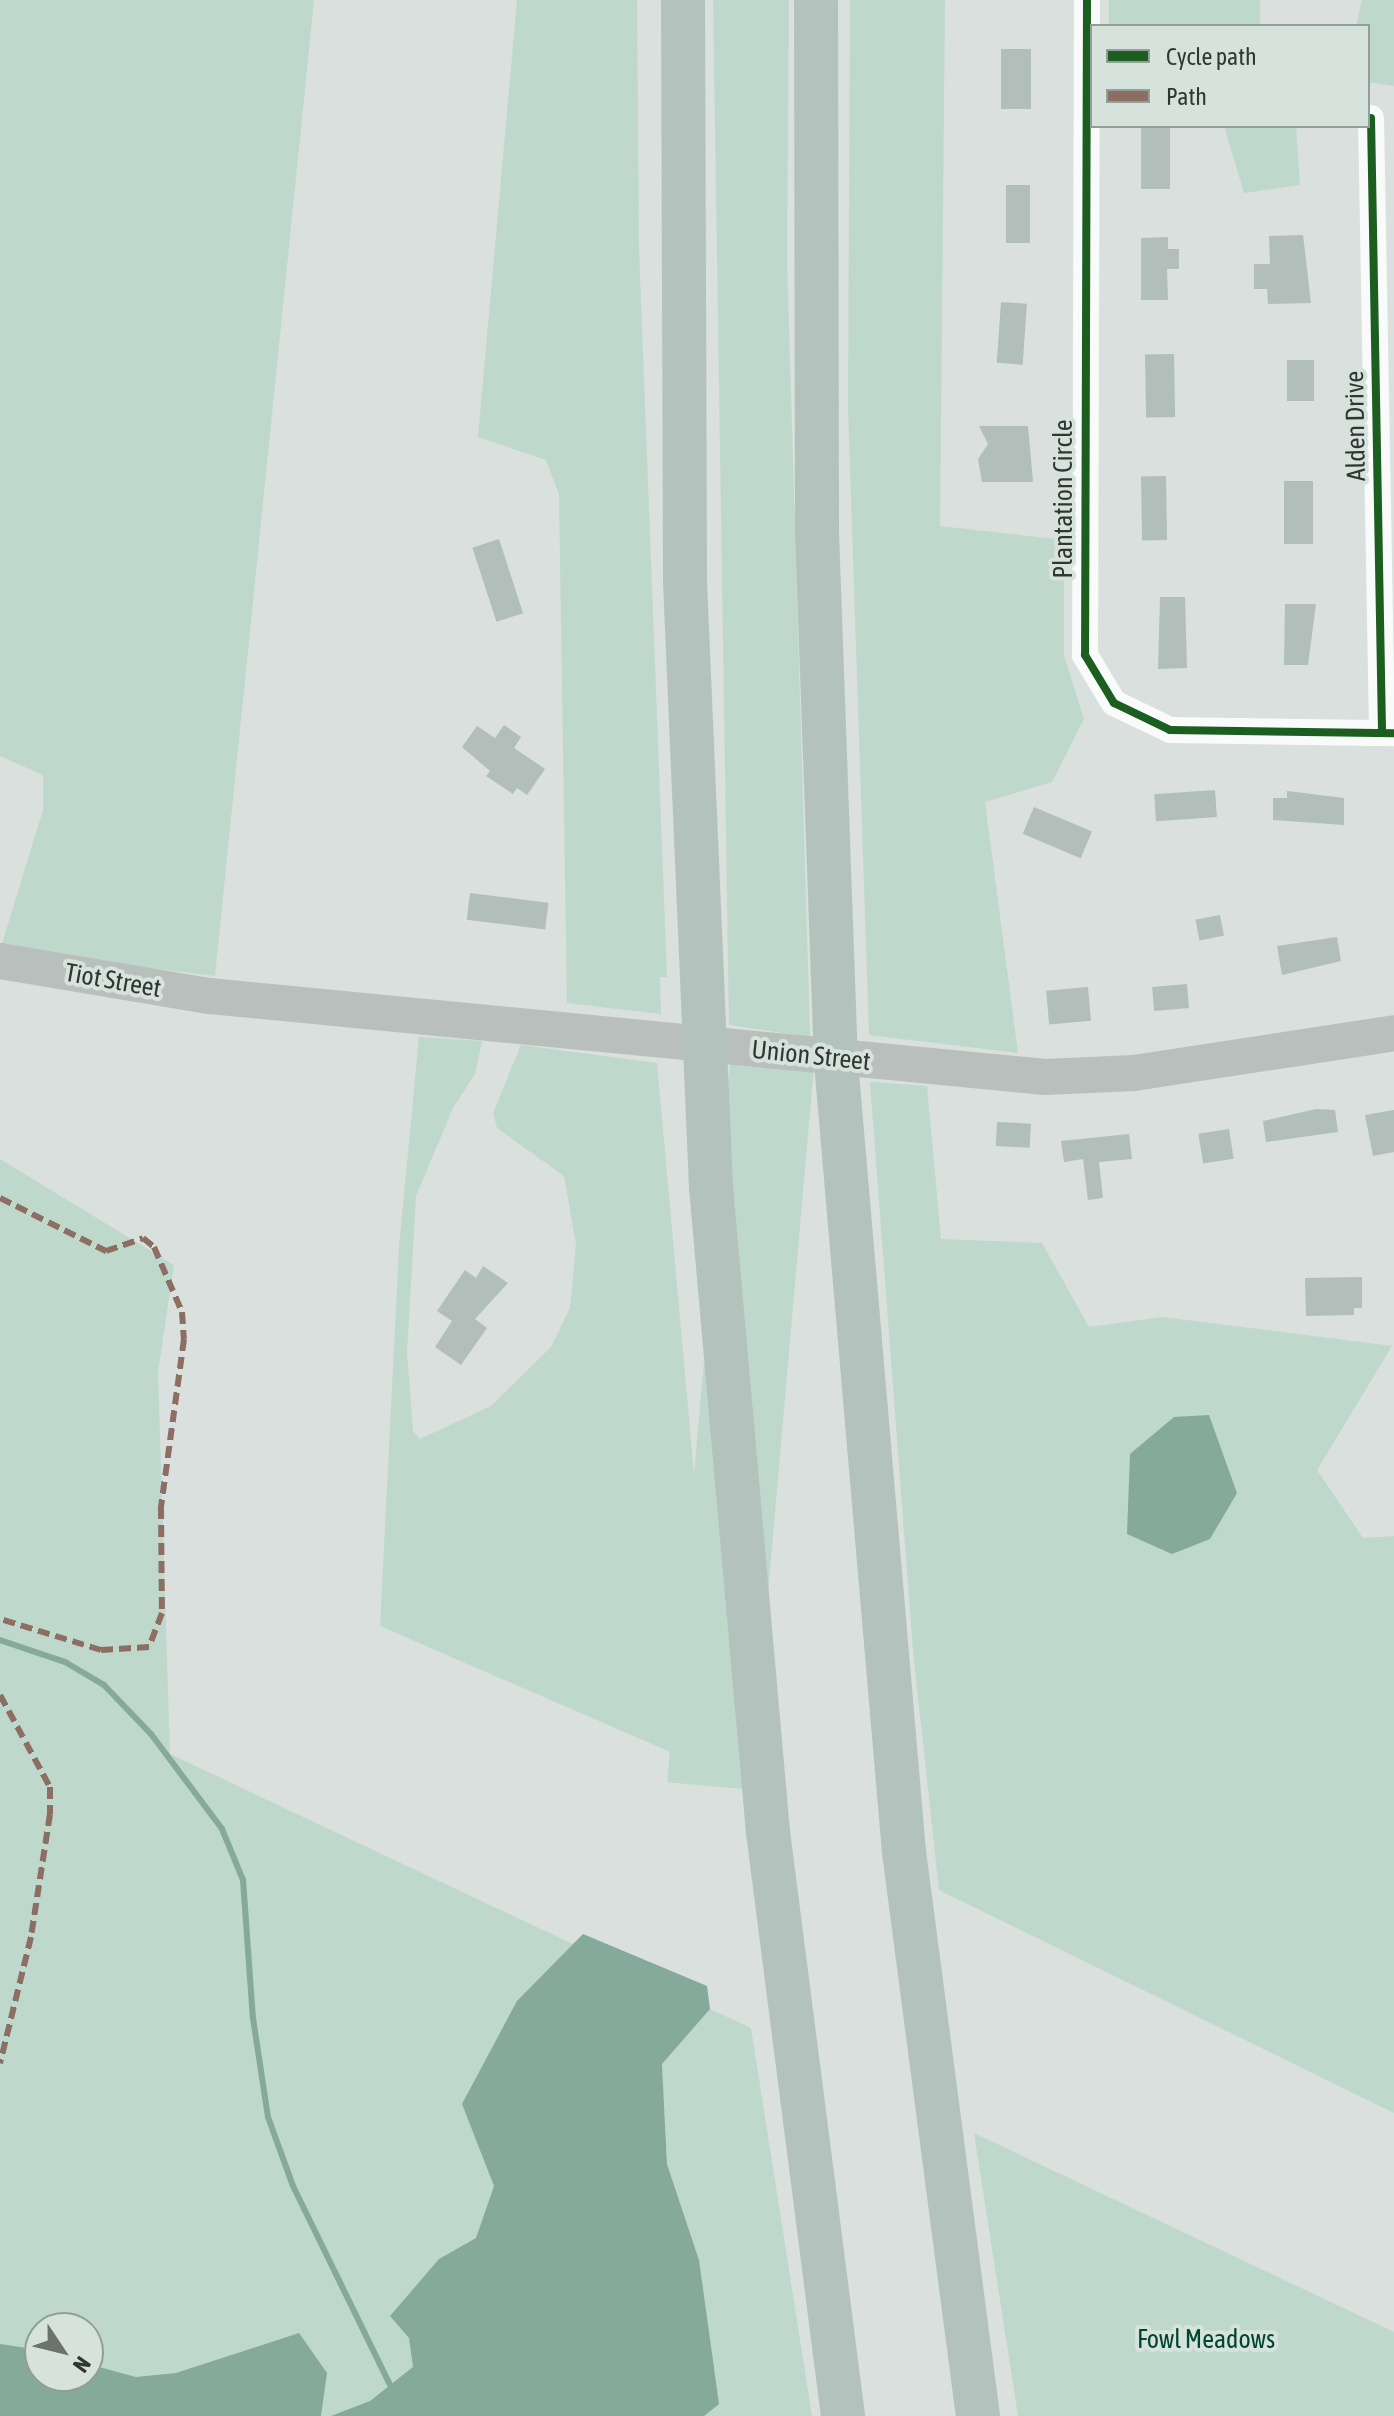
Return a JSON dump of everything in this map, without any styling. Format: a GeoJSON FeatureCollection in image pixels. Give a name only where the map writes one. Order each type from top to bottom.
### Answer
{"type":"FeatureCollection","features":[{"type":"Feature","properties":{"kind":"highway"},"geometry":{"type":"LineString","coordinates":[[683,0],[683,501],[706,1108],[751,1672],[792,2049],[843,2416]]}},
{"type":"Feature","properties":{"kind":"highway"},"geometry":{"type":"LineString","coordinates":[[816,0],[816,469],[840,1131],[904,1852],[978,2416]]}},
{"type":"Feature","properties":{"kind":"main road","name":"Tiot Street"},"geometry":{"type":"LineString","coordinates":[[0,961],[227,998]]}},
{"type":"Feature","properties":{"kind":"main road","name":"Union Street"},"geometry":{"type":"LineString","coordinates":[[227,998],[1045,1077],[1134,1073],[1394,1033]]}},
{"type":"Feature","properties":{"kind":"street","name":"Plantation Circle"},"geometry":{"type":"LineString","coordinates":[[1087,0],[1085,655],[1114,703],[1170,730],[1388,732]]}},
{"type":"Feature","properties":{"kind":"street","name":"Alden Drive"},"geometry":{"type":"LineString","coordinates":[[1371,118],[1388,732]]}},
{"type":"Feature","properties":{"kind":"green space"},"geometry":{"type":"Polygon","coordinates":[[[0,0],[314,0],[215,976],[0,950],[43,810],[43,775],[0,756],[0,0]]]}},
{"type":"Feature","properties":{"kind":"green space"},"geometry":{"type":"Polygon","coordinates":[[[517,0],[637,0],[639,249],[667,977],[660,977],[661,1014],[567,1003],[559,494],[546,460],[478,437],[517,0]]]}},
{"type":"Feature","properties":{"kind":"green space"},"geometry":{"type":"Polygon","coordinates":[[[713,0],[789,0],[787,259],[810,1037],[729,1025],[713,0]]]}},
{"type":"Feature","properties":{"kind":"green space"},"geometry":{"type":"Polygon","coordinates":[[[850,0],[945,0],[940,526],[1064,540],[1064,656],[1084,719],[1052,782],[985,802],[1018,1053],[869,1035],[848,409],[850,0]]]}},
{"type":"Feature","properties":{"kind":"green space"},"geometry":{"type":"Polygon","coordinates":[[[1109,0],[1260,0],[1260,24],[1109,24],[1109,0]]]}},
{"type":"Feature","properties":{"kind":"green space"},"geometry":{"type":"Polygon","coordinates":[[[1362,0],[1394,0],[1394,86],[1370,82],[1370,24],[1356,24],[1362,0]]]}},
{"type":"Feature","properties":{"kind":"green space"},"geometry":{"type":"Polygon","coordinates":[[[1225,128],[1296,128],[1300,185],[1244,193],[1225,128]]]}},
{"type":"Feature","properties":{"kind":"green space"},"geometry":{"type":"Polygon","coordinates":[[[419,1037],[482,1041],[475,1074],[453,1108],[416,1196],[407,1352],[413,1431],[420,1439],[491,1406],[551,1347],[570,1308],[576,1245],[564,1176],[497,1128],[493,1113],[521,1045],[657,1063],[721,1774],[380,1626],[399,1247],[419,1037]]]}},
{"type":"Feature","properties":{"kind":"green space"},"geometry":{"type":"Polygon","coordinates":[[[730,1063],[814,1070],[751,1790],[667,1782],[730,1063]]]}},
{"type":"Feature","properties":{"kind":"green space"},"geometry":{"type":"Polygon","coordinates":[[[870,1082],[927,1086],[941,1239],[1042,1243],[1089,1327],[1162,1317],[1392,1346],[1317,1470],[1363,1538],[1394,1536],[1394,2113],[939,1890],[913,1651],[870,1082]]]}},
{"type":"Feature","properties":{"kind":"green space"},"geometry":{"type":"Polygon","coordinates":[[[0,1159],[174,1265],[158,1372],[170,1754],[577,1946],[517,2001],[699,2260],[667,2164],[662,2064],[710,2009],[751,2028],[812,2416],[0,2416],[0,1159]]]}},
{"type":"Feature","properties":{"kind":"green space","name":"Fowl Meadows"},"geometry":{"type":"Polygon","coordinates":[[[974,2133],[1394,2332],[1394,2416],[1018,2416],[974,2133]]]}},
{"type":"Feature","properties":{"kind":"shaded area"},"geometry":{"type":"Polygon","coordinates":[[[1209,1415],[1237,1493],[1210,1539],[1172,1554],[1127,1534],[1130,1454],[1174,1417],[1209,1415]]]}},
{"type":"Feature","properties":{"kind":"shaded area"},"geometry":{"type":"Polygon","coordinates":[[[583,1934],[707,1986],[710,2009],[662,2064],[667,2164],[699,2260],[719,2404],[704,2416],[331,2416],[370,2401],[413,2367],[409,2338],[390,2316],[439,2259],[476,2238],[494,2186],[462,2104],[517,2001],[583,1934]]]}},
{"type":"Feature","properties":{"kind":"shaded area"},"geometry":{"type":"Polygon","coordinates":[[[299,2333],[327,2373],[321,2416],[0,2416],[0,2344],[24,2348],[24,2392],[104,2392],[104,2368],[136,2377],[176,2373],[299,2333]]]}},
{"type":"Feature","properties":{"kind":"building"},"geometry":{"type":"Polygon","coordinates":[[[1001,49],[1031,49],[1031,109],[1001,109],[1001,49]]]}},
{"type":"Feature","properties":{"kind":"building"},"geometry":{"type":"Polygon","coordinates":[[[1141,128],[1170,128],[1170,189],[1141,189],[1141,128]]]}},
{"type":"Feature","properties":{"kind":"building"},"geometry":{"type":"Polygon","coordinates":[[[1006,185],[1030,185],[1030,243],[1006,243],[1006,185]]]}},
{"type":"Feature","properties":{"kind":"building"},"geometry":{"type":"Polygon","coordinates":[[[1303,235],[1311,303],[1268,304],[1267,289],[1254,289],[1254,264],[1270,264],[1269,236],[1303,235]]]}},
{"type":"Feature","properties":{"kind":"building"},"geometry":{"type":"Polygon","coordinates":[[[1168,237],[1168,249],[1179,249],[1179,269],[1167,269],[1168,300],[1141,300],[1141,238],[1168,237]]]}},
{"type":"Feature","properties":{"kind":"building"},"geometry":{"type":"Polygon","coordinates":[[[1001,302],[1027,304],[1023,365],[997,363],[1001,302]]]}},
{"type":"Feature","properties":{"kind":"building"},"geometry":{"type":"Polygon","coordinates":[[[1174,354],[1175,417],[1146,417],[1145,355],[1174,354]]]}},
{"type":"Feature","properties":{"kind":"building"},"geometry":{"type":"Polygon","coordinates":[[[1287,360],[1314,360],[1314,401],[1287,401],[1287,360]]]}},
{"type":"Feature","properties":{"kind":"building"},"geometry":{"type":"Polygon","coordinates":[[[979,426],[1028,426],[1033,482],[982,482],[978,459],[988,444],[979,426]]]}},
{"type":"Feature","properties":{"kind":"building"},"geometry":{"type":"Polygon","coordinates":[[[1141,476],[1166,476],[1167,540],[1142,540],[1141,476]]]}},
{"type":"Feature","properties":{"kind":"building"},"geometry":{"type":"Polygon","coordinates":[[[1284,481],[1313,481],[1313,544],[1284,544],[1284,481]]]}},
{"type":"Feature","properties":{"kind":"building"},"geometry":{"type":"Polygon","coordinates":[[[499,539],[523,613],[496,622],[472,548],[499,539]]]}},
{"type":"Feature","properties":{"kind":"building"},"geometry":{"type":"Polygon","coordinates":[[[1160,597],[1185,597],[1187,668],[1158,669],[1160,597]]]}},
{"type":"Feature","properties":{"kind":"building"},"geometry":{"type":"Polygon","coordinates":[[[1285,604],[1316,604],[1308,665],[1284,665],[1285,604]]]}},
{"type":"Feature","properties":{"kind":"building"},"geometry":{"type":"Polygon","coordinates":[[[504,725],[521,737],[514,748],[545,769],[527,795],[517,788],[513,794],[486,776],[490,771],[462,747],[477,726],[495,738],[504,725]]]}},
{"type":"Feature","properties":{"kind":"building"},"geometry":{"type":"Polygon","coordinates":[[[1215,790],[1217,817],[1156,821],[1154,794],[1215,790]]]}},
{"type":"Feature","properties":{"kind":"building"},"geometry":{"type":"Polygon","coordinates":[[[1287,791],[1344,798],[1344,825],[1273,820],[1273,798],[1287,798],[1287,791]]]}},
{"type":"Feature","properties":{"kind":"building"},"geometry":{"type":"Polygon","coordinates":[[[1034,807],[1092,832],[1081,858],[1023,834],[1034,807]]]}},
{"type":"Feature","properties":{"kind":"building"},"geometry":{"type":"Polygon","coordinates":[[[470,893],[548,903],[545,929],[467,920],[470,893]]]}},
{"type":"Feature","properties":{"kind":"building"},"geometry":{"type":"Polygon","coordinates":[[[1220,915],[1224,936],[1199,940],[1195,920],[1220,915]]]}},
{"type":"Feature","properties":{"kind":"building"},"geometry":{"type":"Polygon","coordinates":[[[1337,937],[1341,961],[1282,975],[1277,946],[1337,937]]]}},
{"type":"Feature","properties":{"kind":"building"},"geometry":{"type":"Polygon","coordinates":[[[1187,984],[1189,1008],[1154,1011],[1152,987],[1187,984]]]}},
{"type":"Feature","properties":{"kind":"building"},"geometry":{"type":"Polygon","coordinates":[[[1088,987],[1091,1021],[1049,1025],[1046,991],[1088,987]]]}},
{"type":"Feature","properties":{"kind":"building"},"geometry":{"type":"Polygon","coordinates":[[[1316,1109],[1335,1110],[1338,1132],[1266,1142],[1263,1121],[1316,1109]]]}},
{"type":"Feature","properties":{"kind":"building"},"geometry":{"type":"Polygon","coordinates":[[[1394,1110],[1394,1152],[1373,1156],[1365,1115],[1394,1110]]]}},
{"type":"Feature","properties":{"kind":"building"},"geometry":{"type":"Polygon","coordinates":[[[997,1122],[1031,1124],[1030,1148],[996,1146],[997,1122]]]}},
{"type":"Feature","properties":{"kind":"building"},"geometry":{"type":"Polygon","coordinates":[[[1229,1129],[1234,1159],[1203,1163],[1198,1134],[1229,1129]]]}},
{"type":"Feature","properties":{"kind":"building"},"geometry":{"type":"Polygon","coordinates":[[[1129,1134],[1132,1159],[1099,1162],[1103,1198],[1088,1200],[1083,1159],[1064,1162],[1061,1141],[1129,1134]]]}},
{"type":"Feature","properties":{"kind":"building"},"geometry":{"type":"Polygon","coordinates":[[[483,1266],[508,1283],[475,1319],[487,1328],[461,1365],[435,1347],[452,1321],[437,1311],[465,1270],[476,1278],[483,1266]]]}},
{"type":"Feature","properties":{"kind":"building"},"geometry":{"type":"Polygon","coordinates":[[[1362,1277],[1362,1308],[1354,1308],[1354,1315],[1306,1316],[1305,1278],[1362,1277]]]}},
{"type":"Feature","properties":{"kind":"waterway"},"geometry":{"type":"LineString","coordinates":[[0,1640],[65,1662],[104,1685],[151,1734],[222,1829],[243,1880],[253,2018],[268,2117],[293,2186],[390,2385]]}},
{"type":"Feature","properties":{"kind":"marked path"},"geometry":{"type":"LineString","coordinates":[[0,1198],[106,1251],[143,1238],[154,1247],[182,1312],[184,1339],[161,1507],[162,1613],[149,1647],[101,1650],[0,1619]]}},
{"type":"Feature","properties":{"kind":"marked path"},"geometry":{"type":"LineString","coordinates":[[0,1695],[50,1787],[50,1814],[31,1937],[0,2063]]}},
{"type":"Feature","properties":{"kind":"cycle path"},"geometry":{"type":"LineString","coordinates":[[1087,0],[1085,655],[1114,703],[1170,730],[1394,733]]}},
{"type":"Feature","properties":{"kind":"cycle path"},"geometry":{"type":"LineString","coordinates":[[1371,118],[1382,732]]}}]}
